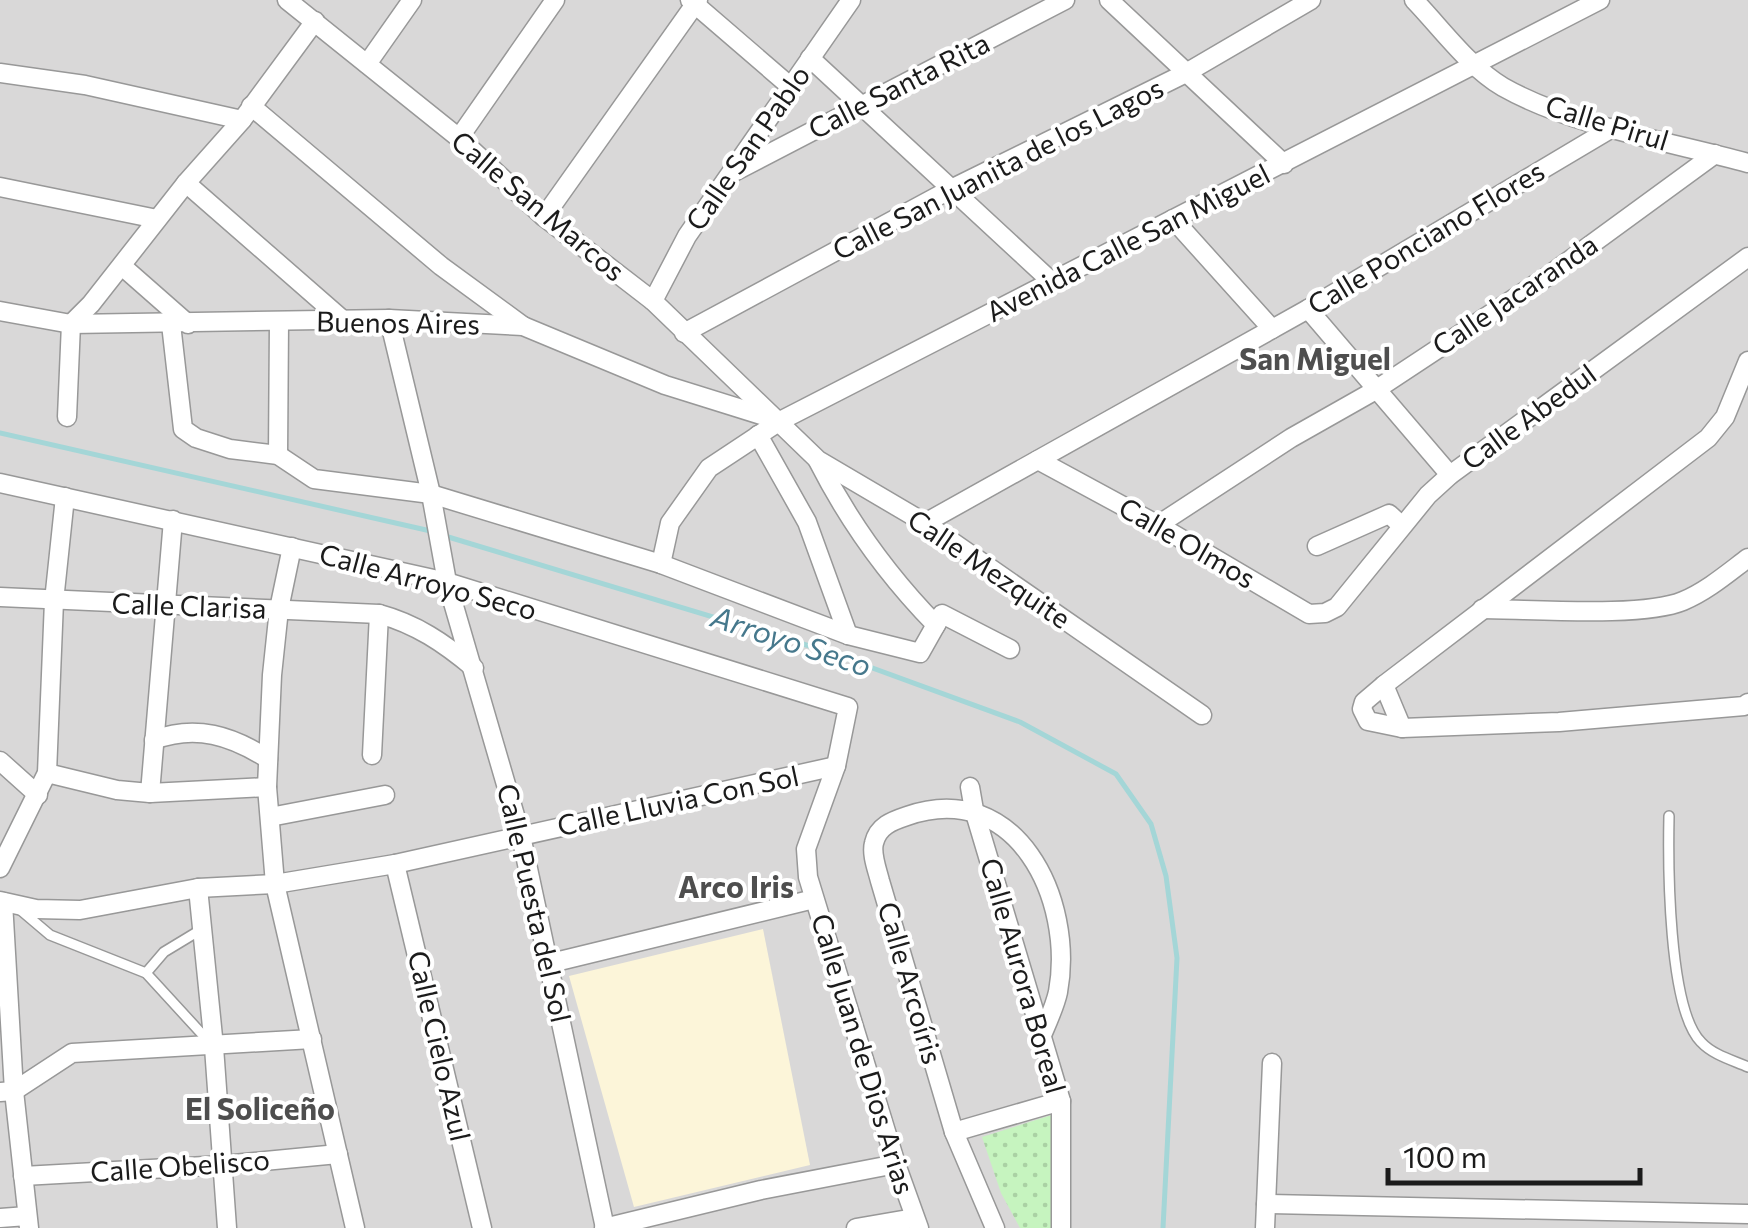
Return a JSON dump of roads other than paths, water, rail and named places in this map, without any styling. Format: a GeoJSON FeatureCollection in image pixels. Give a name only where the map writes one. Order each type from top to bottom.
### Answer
{"type":"FeatureCollection","features":[{"type":"Feature","properties":{"kind":"street"},"geometry":{"type":"LineString","coordinates":[[279,0],[288,0]]}},
{"type":"Feature","properties":{"kind":"street","name":"Calle San Marcos"},"geometry":{"type":"LineString","coordinates":[[288,0],[458,138],[544,216],[653,302],[780,421]]}},
{"type":"Feature","properties":{"kind":"street"},"geometry":{"type":"LineString","coordinates":[[367,64],[412,0]]}},
{"type":"Feature","properties":{"kind":"street"},"geometry":{"type":"LineString","coordinates":[[458,138],[554,0]]}},
{"type":"Feature","properties":{"kind":"street","name":"Calle San Pablo"},"geometry":{"type":"LineString","coordinates":[[653,302],[687,236],[851,0]]}},
{"type":"Feature","properties":{"kind":"street","name":"Calle Santa Rita"},"geometry":{"type":"LineString","coordinates":[[732,172],[1065,0]]}},
{"type":"Feature","properties":{"kind":"street"},"geometry":{"type":"LineString","coordinates":[[1109,0],[1284,164]]}},
{"type":"Feature","properties":{"kind":"street","name":"Calle San Juanita de los Lagos"},"geometry":{"type":"LineString","coordinates":[[684,333],[951,189],[1186,73],[1311,0]]}},
{"type":"Feature","properties":{"kind":"street","name":"Calle Pirul"},"geometry":{"type":"LineString","coordinates":[[1414,0],[1501,86],[1540,104],[1612,128],[1748,163]]}},
{"type":"Feature","properties":{"kind":"street","name":"Avenida Calle San Miguel"},"geometry":{"type":"LineString","coordinates":[[661,564],[670,523],[709,468],[780,421],[1476,64],[1573,5],[1600,0]]}},
{"type":"Feature","properties":{"kind":"street"},"geometry":{"type":"LineString","coordinates":[[544,216],[694,1],[791,87]]}},
{"type":"Feature","properties":{"kind":"street"},"geometry":{"type":"LineString","coordinates":[[67,417],[72,324],[246,113],[314,21]]}},
{"type":"Feature","properties":{"kind":"street"},"geometry":{"type":"LineString","coordinates":[[810,58],[1052,282]]}},
{"type":"Feature","properties":{"kind":"street"},"geometry":{"type":"LineString","coordinates":[[0,73],[246,113],[523,326]]}},
{"type":"Feature","properties":{"kind":"street","name":"Calle Ponciano Flores"},"geometry":{"type":"LineString","coordinates":[[925,523],[1308,310],[1612,128]]}},
{"type":"Feature","properties":{"kind":"street","name":"Calle Jacaranda"},"geometry":{"type":"LineString","coordinates":[[1158,525],[1548,276],[1715,154]]}},
{"type":"Feature","properties":{"kind":"street"},"geometry":{"type":"LineString","coordinates":[[186,183],[344,322]]}},
{"type":"Feature","properties":{"kind":"street"},"geometry":{"type":"LineString","coordinates":[[0,186],[157,219]]}},
{"type":"Feature","properties":{"kind":"street"},"geometry":{"type":"LineString","coordinates":[[1173,219],[1272,329]]}},
{"type":"Feature","properties":{"kind":"street","name":"Calle Abedul"},"geometry":{"type":"LineString","coordinates":[[1337,606],[1402,526],[1450,475],[1748,256]]}},
{"type":"Feature","properties":{"kind":"street"},"geometry":{"type":"LineString","coordinates":[[122,266],[179,324],[182,429],[196,438],[230,449],[278,455],[314,479],[430,494],[661,564],[848,635],[920,653],[939,620]]}},
{"type":"Feature","properties":{"kind":"street","name":"Buenos Aires"},"geometry":{"type":"LineString","coordinates":[[0,310],[72,324],[388,319],[523,326],[665,385],[780,421]]}},
{"type":"Feature","properties":{"kind":"street"},"geometry":{"type":"LineString","coordinates":[[1308,310],[1450,475]]}},
{"type":"Feature","properties":{"kind":"street","name":"Calle Puesta del Sol"},"geometry":{"type":"LineString","coordinates":[[388,319],[435,514],[445,574],[521,836],[551,962],[604,1228]]}},
{"type":"Feature","properties":{"kind":"street"},"geometry":{"type":"LineString","coordinates":[[278,455],[279,322]]}},
{"type":"Feature","properties":{"kind":"street"},"geometry":{"type":"LineString","coordinates":[[1747,705],[1559,722],[1402,728],[1374,724],[1364,716],[1364,702],[1384,685],[1708,438],[1725,417],[1748,360]]}},
{"type":"Feature","properties":{"kind":"street","name":"Calle Mezquite"},"geometry":{"type":"LineString","coordinates":[[780,421],[818,460],[925,523],[1202,715]]}},
{"type":"Feature","properties":{"kind":"street"},"geometry":{"type":"LineString","coordinates":[[758,435],[806,522],[848,635]]}},
{"type":"Feature","properties":{"kind":"street"},"geometry":{"type":"LineString","coordinates":[[818,460],[837,498],[907,596],[939,620],[1010,648]]}},
{"type":"Feature","properties":{"kind":"street","name":"Calle Olmos"},"geometry":{"type":"LineString","coordinates":[[1038,460],[1309,614],[1326,613],[1337,606]]}},
{"type":"Feature","properties":{"kind":"street","name":"Calle Arroyo Seco"},"geometry":{"type":"LineString","coordinates":[[0,483],[292,547],[445,574],[848,707]]}},
{"type":"Feature","properties":{"kind":"street"},"geometry":{"type":"LineString","coordinates":[[0,868],[47,773],[54,601],[64,497]]}},
{"type":"Feature","properties":{"kind":"street"},"geometry":{"type":"LineString","coordinates":[[1316,546],[1389,514],[1402,526]]}},
{"type":"Feature","properties":{"kind":"street"},"geometry":{"type":"LineString","coordinates":[[150,793],[173,520]]}},
{"type":"Feature","properties":{"kind":"street"},"geometry":{"type":"LineString","coordinates":[[292,547],[272,674],[267,787],[276,884],[354,1228]]}},
{"type":"Feature","properties":{"kind":"street"},"geometry":{"type":"LineString","coordinates":[[1482,609],[1651,609],[1682,602],[1748,558]]}},
{"type":"Feature","properties":{"kind":"street","name":"Calle Clarisa"},"geometry":{"type":"LineString","coordinates":[[0,597],[378,614],[415,626],[474,668]]}},
{"type":"Feature","properties":{"kind":"street"},"geometry":{"type":"LineString","coordinates":[[372,755],[378,614]]}},
{"type":"Feature","properties":{"kind":"street"},"geometry":{"type":"LineString","coordinates":[[1384,685],[1402,728]]}},
{"type":"Feature","properties":{"kind":"street","name":"Calle Juan de Dios Arias"},"geometry":{"type":"LineString","coordinates":[[848,707],[836,766],[806,849],[808,878],[917,1223]]}},
{"type":"Feature","properties":{"kind":"street"},"geometry":{"type":"LineString","coordinates":[[154,740],[174,733],[200,732],[239,740],[268,759]]}},
{"type":"Feature","properties":{"kind":"street"},"geometry":{"type":"LineString","coordinates":[[0,760],[38,794]]}},
{"type":"Feature","properties":{"kind":"street","name":"Calle Lluvia Con Sol"},"geometry":{"type":"LineString","coordinates":[[5,902],[36,909],[80,910],[198,888],[276,884],[396,864],[836,766]]}},
{"type":"Feature","properties":{"kind":"street"},"geometry":{"type":"LineString","coordinates":[[47,773],[117,790],[150,793],[267,787]]}},
{"type":"Feature","properties":{"kind":"street","name":"Calle Aurora Boreal"},"geometry":{"type":"LineString","coordinates":[[970,787],[1061,1101],[1060,1228]]}},
{"type":"Feature","properties":{"kind":"street"},"geometry":{"type":"LineString","coordinates":[[270,817],[384,795]]}},
{"type":"Feature","properties":{"kind":"street","name":"Calle Arcoíris"},"geometry":{"type":"LineString","coordinates":[[974,810],[923,810],[888,822],[872,847],[954,1132],[995,1228]]}},
{"type":"Feature","properties":{"kind":"street"},"geometry":{"type":"LineString","coordinates":[[974,810],[1003,827],[1047,880],[1058,917],[1060,966],[1058,994],[1042,1035]]}},
{"type":"Feature","properties":{"kind":"street","name":"Calle Cielo Azul"},"geometry":{"type":"LineString","coordinates":[[396,864],[482,1228]]}},
{"type":"Feature","properties":{"kind":"street"},"geometry":{"type":"LineString","coordinates":[[198,888],[227,1228]]}},
{"type":"Feature","properties":{"kind":"street"},"geometry":{"type":"LineString","coordinates":[[551,962],[814,899]]}},
{"type":"Feature","properties":{"kind":"street"},"geometry":{"type":"LineString","coordinates":[[0,1218],[28,1222],[7,1091],[5,902]]}},
{"type":"Feature","properties":{"kind":"street"},"geometry":{"type":"LineString","coordinates":[[7,1091],[72,1052],[312,1039]]}},
{"type":"Feature","properties":{"kind":"street"},"geometry":{"type":"LineString","coordinates":[[1265,1228],[1272,1064]]}},
{"type":"Feature","properties":{"kind":"street"},"geometry":{"type":"LineString","coordinates":[[954,1132],[1061,1101]]}},
{"type":"Feature","properties":{"kind":"street","name":"Calle Obelisco"},"geometry":{"type":"LineString","coordinates":[[22,1176],[338,1154]]}},
{"type":"Feature","properties":{"kind":"street"},"geometry":{"type":"LineString","coordinates":[[604,1228],[743,1194],[896,1164]]}},
{"type":"Feature","properties":{"kind":"street"},"geometry":{"type":"LineString","coordinates":[[1266,1204],[1542,1219],[1748,1214]]}},
{"type":"Feature","properties":{"kind":"street"},"geometry":{"type":"LineString","coordinates":[[856,1228],[917,1223]]}},
{"type":"Feature","properties":{"kind":"lane"},"geometry":{"type":"LineString","coordinates":[[1669,816],[1670,914],[1686,1015],[1702,1044],[1722,1057],[1748,1066]]}},
{"type":"Feature","properties":{"kind":"lane"},"geometry":{"type":"LineString","coordinates":[[5,902],[50,936],[146,973],[214,1047]]}},
{"type":"Feature","properties":{"kind":"lane"},"geometry":{"type":"LineString","coordinates":[[146,973],[164,952],[202,928]]}},
{"type":"Feature","properties":{"kind":"waterway","name":"Arroyo Seco"},"geometry":{"type":"LineString","coordinates":[[0,433],[435,532]]}},
{"type":"Feature","properties":{"kind":"waterway","name":"Arroyo Seco"},"geometry":{"type":"LineString","coordinates":[[445,536],[826,651],[1020,722],[1116,774],[1151,824],[1166,876],[1177,958],[1163,1228]]}},
{"type":"Feature","properties":{"kind":"district","name":"San Miguel"},"geometry":{"type":"Point","coordinates":[1315,360]}},
{"type":"Feature","properties":{"kind":"district","name":"Arco Iris"},"geometry":{"type":"Point","coordinates":[736,888]}},
{"type":"Feature","properties":{"kind":"district","name":"El Soliceño"},"geometry":{"type":"Point","coordinates":[260,1110]}}]}
